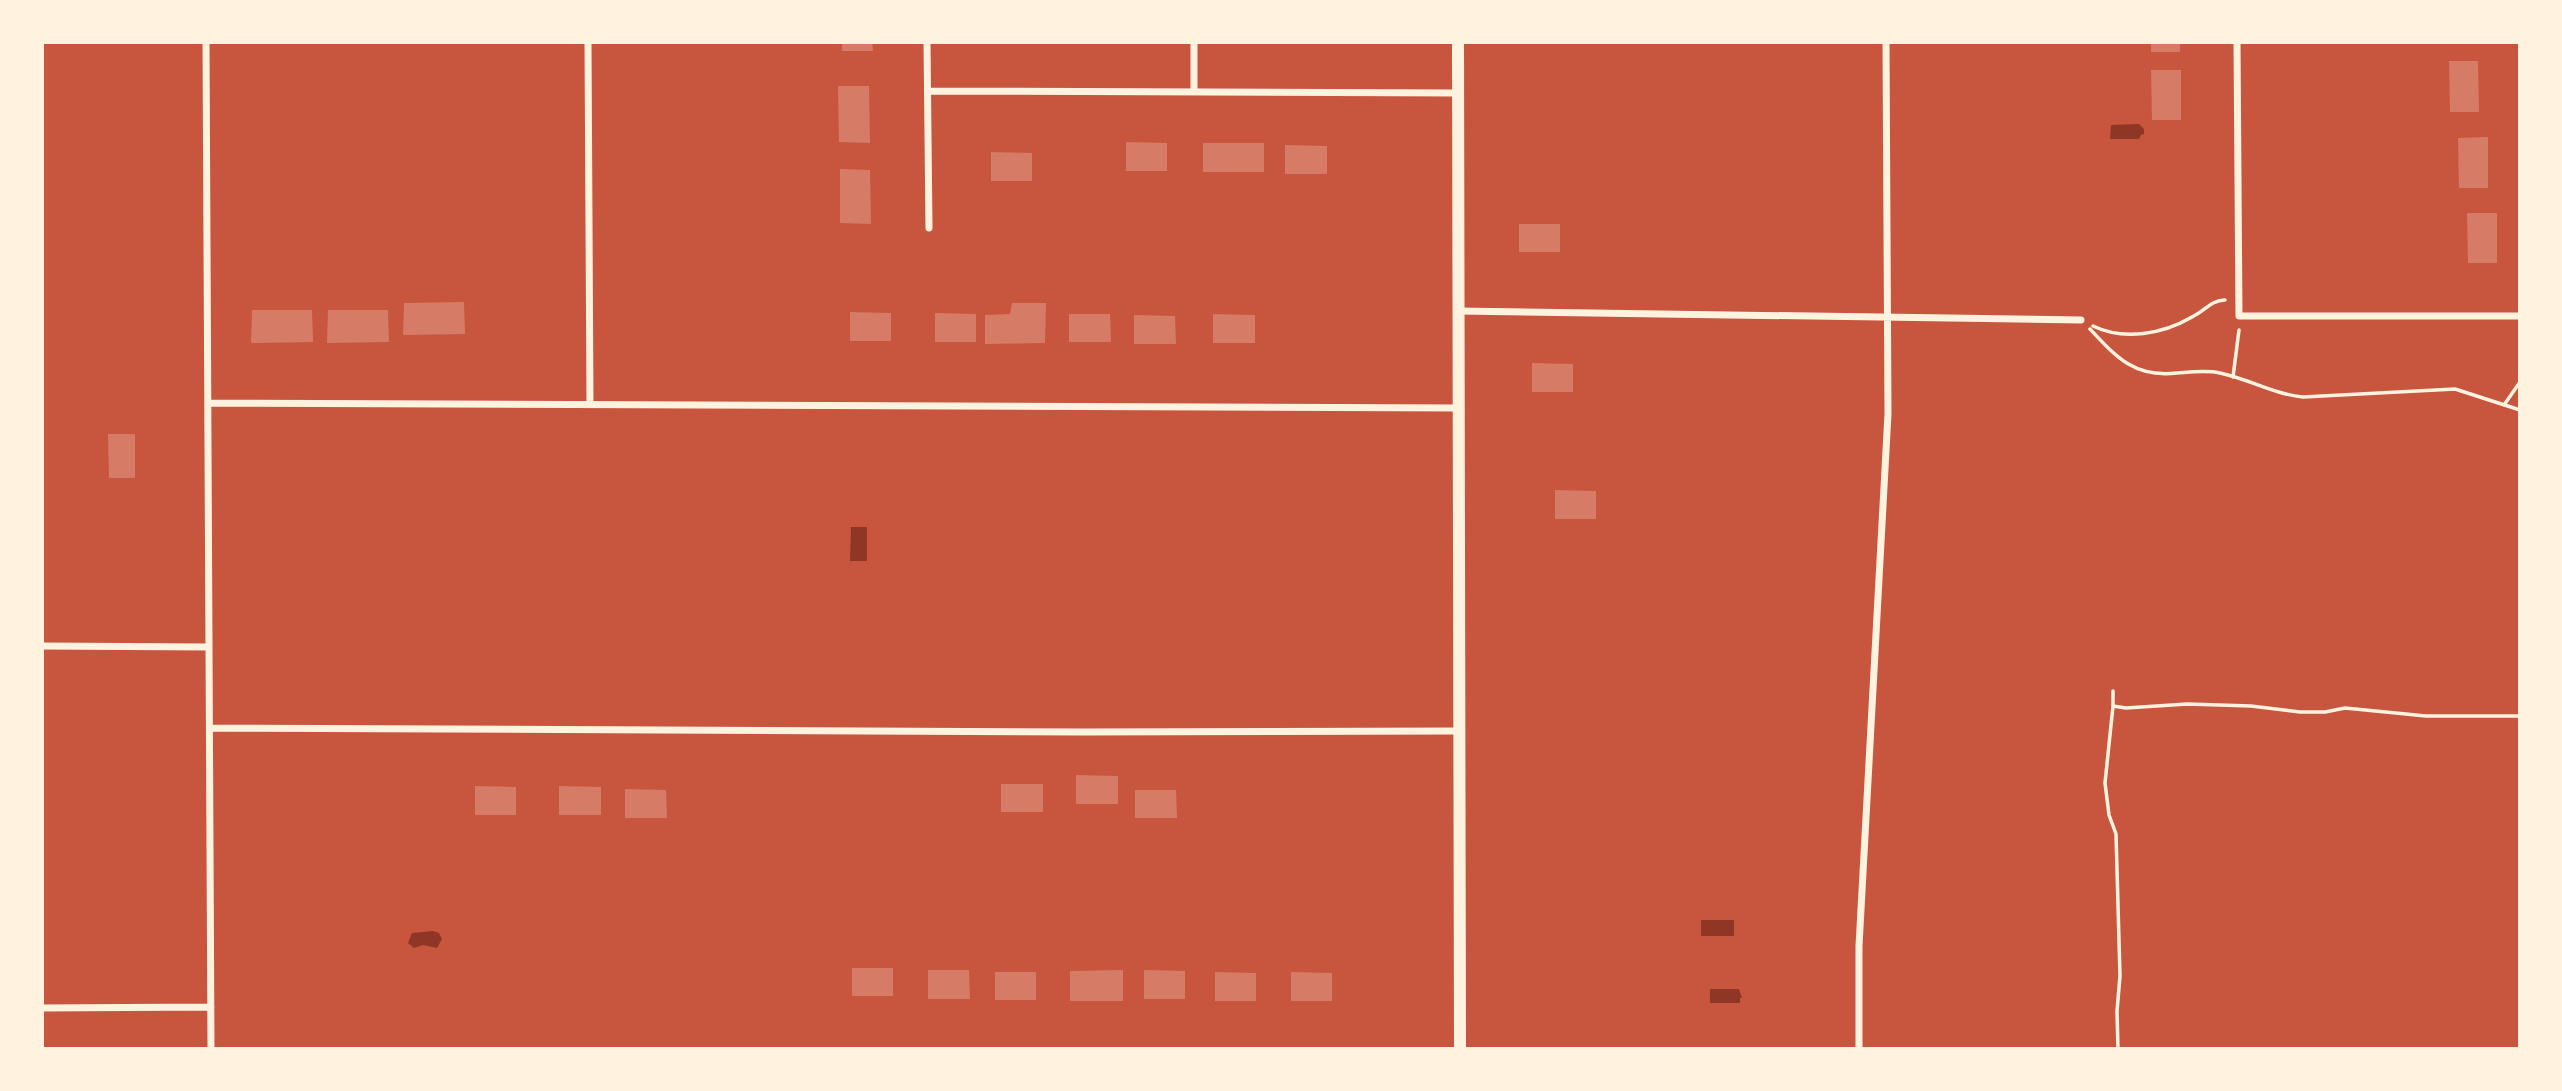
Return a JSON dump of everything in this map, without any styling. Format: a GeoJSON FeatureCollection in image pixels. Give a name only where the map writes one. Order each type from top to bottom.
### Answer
{"type":"FeatureCollection","features":[{"type":"Feature","properties":{"kind":"street"},"geometry":{"type":"LineString","coordinates":[[206,42],[211,1049]]}},
{"type":"Feature","properties":{"kind":"street"},"geometry":{"type":"LineString","coordinates":[[588,42],[590,403]]}},
{"type":"Feature","properties":{"kind":"street"},"geometry":{"type":"LineString","coordinates":[[927,42],[929,228]]}},
{"type":"Feature","properties":{"kind":"street"},"geometry":{"type":"LineString","coordinates":[[1194,42],[1194,91]]}},
{"type":"Feature","properties":{"kind":"street"},"geometry":{"type":"LineString","coordinates":[[1458,42],[1460,1049]]}},
{"type":"Feature","properties":{"kind":"street"},"geometry":{"type":"LineString","coordinates":[[1859,1049],[1859,946],[1888,414],[1885,42]]}},
{"type":"Feature","properties":{"kind":"street"},"geometry":{"type":"LineString","coordinates":[[2237,42],[2239,316],[2520,316]]}},
{"type":"Feature","properties":{"kind":"street"},"geometry":{"type":"LineString","coordinates":[[928,90],[1458,93]]}},
{"type":"Feature","properties":{"kind":"street"},"geometry":{"type":"LineString","coordinates":[[1458,311],[2081,320]]}},
{"type":"Feature","properties":{"kind":"street"},"geometry":{"type":"LineString","coordinates":[[208,403],[1459,408]]}},
{"type":"Feature","properties":{"kind":"street"},"geometry":{"type":"LineString","coordinates":[[42,646],[209,647]]}},
{"type":"Feature","properties":{"kind":"street"},"geometry":{"type":"LineString","coordinates":[[209,728],[1460,731]]}},
{"type":"Feature","properties":{"kind":"street"},"geometry":{"type":"LineString","coordinates":[[42,1008],[211,1007]]}},
{"type":"Feature","properties":{"kind":"path"},"geometry":{"type":"LineString","coordinates":[[2081,320],[2104,331],[2140,334],[2166,330],[2194,316],[2216,300],[2239,300]]}},
{"type":"Feature","properties":{"kind":"path"},"geometry":{"type":"LineString","coordinates":[[2233,377],[2239,316]]}},
{"type":"Feature","properties":{"kind":"path"},"geometry":{"type":"LineString","coordinates":[[2081,320],[2112,353],[2128,365],[2147,373],[2160,375],[2214,372],[2285,395],[2303,397],[2455,389],[2520,410]]}},
{"type":"Feature","properties":{"kind":"path"},"geometry":{"type":"LineString","coordinates":[[2504,405],[2520,382]]}},
{"type":"Feature","properties":{"kind":"path"},"geometry":{"type":"LineString","coordinates":[[2113,691],[2105,783],[2109,815],[2116,834],[2120,975],[2118,1049]]}},
{"type":"Feature","properties":{"kind":"path"},"geometry":{"type":"LineString","coordinates":[[2113,706],[2126,708],[2187,704],[2251,706],[2301,712],[2325,712],[2345,708],[2426,716],[2520,716]]}},
{"type":"Feature","properties":{"kind":"shaded area"},"geometry":{"type":"Polygon","coordinates":[[[2139,124],[2144,129],[2144,134],[2139,139],[2110,139],[2111,125],[2139,124]]]}},
{"type":"Feature","properties":{"kind":"shaded area"},"geometry":{"type":"Polygon","coordinates":[[[851,527],[867,527],[867,561],[850,561],[851,527]]]}},
{"type":"Feature","properties":{"kind":"shaded area"},"geometry":{"type":"Polygon","coordinates":[[[1701,920],[1734,920],[1734,936],[1701,936],[1701,920]]]}},
{"type":"Feature","properties":{"kind":"shaded area"},"geometry":{"type":"Polygon","coordinates":[[[412,933],[439,933],[442,939],[437,948],[423,945],[414,948],[408,943],[412,933]]]}},
{"type":"Feature","properties":{"kind":"shaded area"},"geometry":{"type":"Polygon","coordinates":[[[1710,989],[1739,989],[1742,998],[1740,1003],[1710,1003],[1710,989]]]}},
{"type":"Feature","properties":{"kind":"building"},"geometry":{"type":"Polygon","coordinates":[[[842,42],[872,42],[873,51],[842,51],[842,42]]]}},
{"type":"Feature","properties":{"kind":"building"},"geometry":{"type":"Polygon","coordinates":[[[2151,42],[2180,42],[2180,52],[2151,52],[2151,42]]]}},
{"type":"Feature","properties":{"kind":"building"},"geometry":{"type":"Polygon","coordinates":[[[2449,61],[2478,61],[2479,112],[2450,112],[2449,61]]]}},
{"type":"Feature","properties":{"kind":"building"},"geometry":{"type":"Polygon","coordinates":[[[2151,70],[2181,70],[2181,120],[2152,120],[2151,70]]]}},
{"type":"Feature","properties":{"kind":"building"},"geometry":{"type":"Polygon","coordinates":[[[838,86],[869,86],[870,143],[839,142],[838,86]]]}},
{"type":"Feature","properties":{"kind":"building"},"geometry":{"type":"Polygon","coordinates":[[[2488,137],[2488,188],[2459,188],[2458,138],[2488,137]]]}},
{"type":"Feature","properties":{"kind":"building"},"geometry":{"type":"Polygon","coordinates":[[[1126,142],[1167,143],[1167,171],[1126,171],[1126,142]]]}},
{"type":"Feature","properties":{"kind":"building"},"geometry":{"type":"Polygon","coordinates":[[[1203,143],[1264,143],[1264,172],[1203,172],[1203,143]]]}},
{"type":"Feature","properties":{"kind":"building"},"geometry":{"type":"Polygon","coordinates":[[[1285,145],[1327,146],[1327,174],[1285,174],[1285,145]]]}},
{"type":"Feature","properties":{"kind":"building"},"geometry":{"type":"Polygon","coordinates":[[[991,152],[1032,153],[1032,181],[991,181],[991,152]]]}},
{"type":"Feature","properties":{"kind":"building"},"geometry":{"type":"Polygon","coordinates":[[[840,169],[870,170],[871,224],[840,223],[840,169]]]}},
{"type":"Feature","properties":{"kind":"building"},"geometry":{"type":"Polygon","coordinates":[[[2467,213],[2497,213],[2497,263],[2468,263],[2467,213]]]}},
{"type":"Feature","properties":{"kind":"building"},"geometry":{"type":"Polygon","coordinates":[[[1519,224],[1560,224],[1560,252],[1519,252],[1519,224]]]}},
{"type":"Feature","properties":{"kind":"building"},"geometry":{"type":"Polygon","coordinates":[[[464,302],[465,334],[403,335],[404,303],[464,302]]]}},
{"type":"Feature","properties":{"kind":"building"},"geometry":{"type":"Polygon","coordinates":[[[1012,303],[1046,303],[1045,343],[985,344],[985,315],[1010,314],[1012,303]]]}},
{"type":"Feature","properties":{"kind":"building"},"geometry":{"type":"Polygon","coordinates":[[[252,310],[312,310],[313,342],[251,343],[252,310]]]}},
{"type":"Feature","properties":{"kind":"building"},"geometry":{"type":"Polygon","coordinates":[[[328,310],[388,310],[389,342],[327,343],[328,310]]]}},
{"type":"Feature","properties":{"kind":"building"},"geometry":{"type":"Polygon","coordinates":[[[850,312],[891,313],[891,341],[850,341],[850,312]]]}},
{"type":"Feature","properties":{"kind":"building"},"geometry":{"type":"Polygon","coordinates":[[[935,313],[976,314],[976,342],[935,342],[935,313]]]}},
{"type":"Feature","properties":{"kind":"building"},"geometry":{"type":"Polygon","coordinates":[[[1069,314],[1110,314],[1111,342],[1069,342],[1069,314]]]}},
{"type":"Feature","properties":{"kind":"building"},"geometry":{"type":"Polygon","coordinates":[[[1213,314],[1255,315],[1255,343],[1213,343],[1213,314]]]}},
{"type":"Feature","properties":{"kind":"building"},"geometry":{"type":"Polygon","coordinates":[[[1134,315],[1175,316],[1176,344],[1134,344],[1134,315]]]}},
{"type":"Feature","properties":{"kind":"building"},"geometry":{"type":"Polygon","coordinates":[[[1532,363],[1573,364],[1573,392],[1532,392],[1532,363]]]}},
{"type":"Feature","properties":{"kind":"building"},"geometry":{"type":"Polygon","coordinates":[[[108,434],[135,434],[135,478],[109,478],[108,434]]]}},
{"type":"Feature","properties":{"kind":"building"},"geometry":{"type":"Polygon","coordinates":[[[1555,490],[1596,491],[1596,519],[1555,519],[1555,490]]]}},
{"type":"Feature","properties":{"kind":"building"},"geometry":{"type":"Polygon","coordinates":[[[1076,775],[1118,776],[1118,804],[1076,804],[1076,775]]]}},
{"type":"Feature","properties":{"kind":"building"},"geometry":{"type":"Polygon","coordinates":[[[1001,784],[1043,784],[1043,812],[1001,812],[1001,784]]]}},
{"type":"Feature","properties":{"kind":"building"},"geometry":{"type":"Polygon","coordinates":[[[475,786],[516,787],[516,815],[475,815],[475,786]]]}},
{"type":"Feature","properties":{"kind":"building"},"geometry":{"type":"Polygon","coordinates":[[[559,786],[601,787],[601,815],[559,815],[559,786]]]}},
{"type":"Feature","properties":{"kind":"building"},"geometry":{"type":"Polygon","coordinates":[[[625,789],[666,790],[667,818],[625,818],[625,789]]]}},
{"type":"Feature","properties":{"kind":"building"},"geometry":{"type":"Polygon","coordinates":[[[1135,790],[1176,790],[1177,818],[1135,818],[1135,790]]]}},
{"type":"Feature","properties":{"kind":"building"},"geometry":{"type":"Polygon","coordinates":[[[852,968],[893,968],[893,996],[852,996],[852,968]]]}},
{"type":"Feature","properties":{"kind":"building"},"geometry":{"type":"Polygon","coordinates":[[[928,970],[969,970],[970,999],[928,999],[928,970]]]}},
{"type":"Feature","properties":{"kind":"building"},"geometry":{"type":"Polygon","coordinates":[[[1123,970],[1123,1001],[1070,1001],[1070,971],[1123,970]]]}},
{"type":"Feature","properties":{"kind":"building"},"geometry":{"type":"Polygon","coordinates":[[[1144,970],[1185,971],[1185,999],[1144,999],[1144,970]]]}},
{"type":"Feature","properties":{"kind":"building"},"geometry":{"type":"Polygon","coordinates":[[[995,972],[1036,972],[1036,1000],[995,1000],[995,972]]]}},
{"type":"Feature","properties":{"kind":"building"},"geometry":{"type":"Polygon","coordinates":[[[1215,972],[1256,973],[1256,1001],[1215,1001],[1215,972]]]}},
{"type":"Feature","properties":{"kind":"building"},"geometry":{"type":"Polygon","coordinates":[[[1291,972],[1332,973],[1332,1001],[1291,1001],[1291,972]]]}}]}
